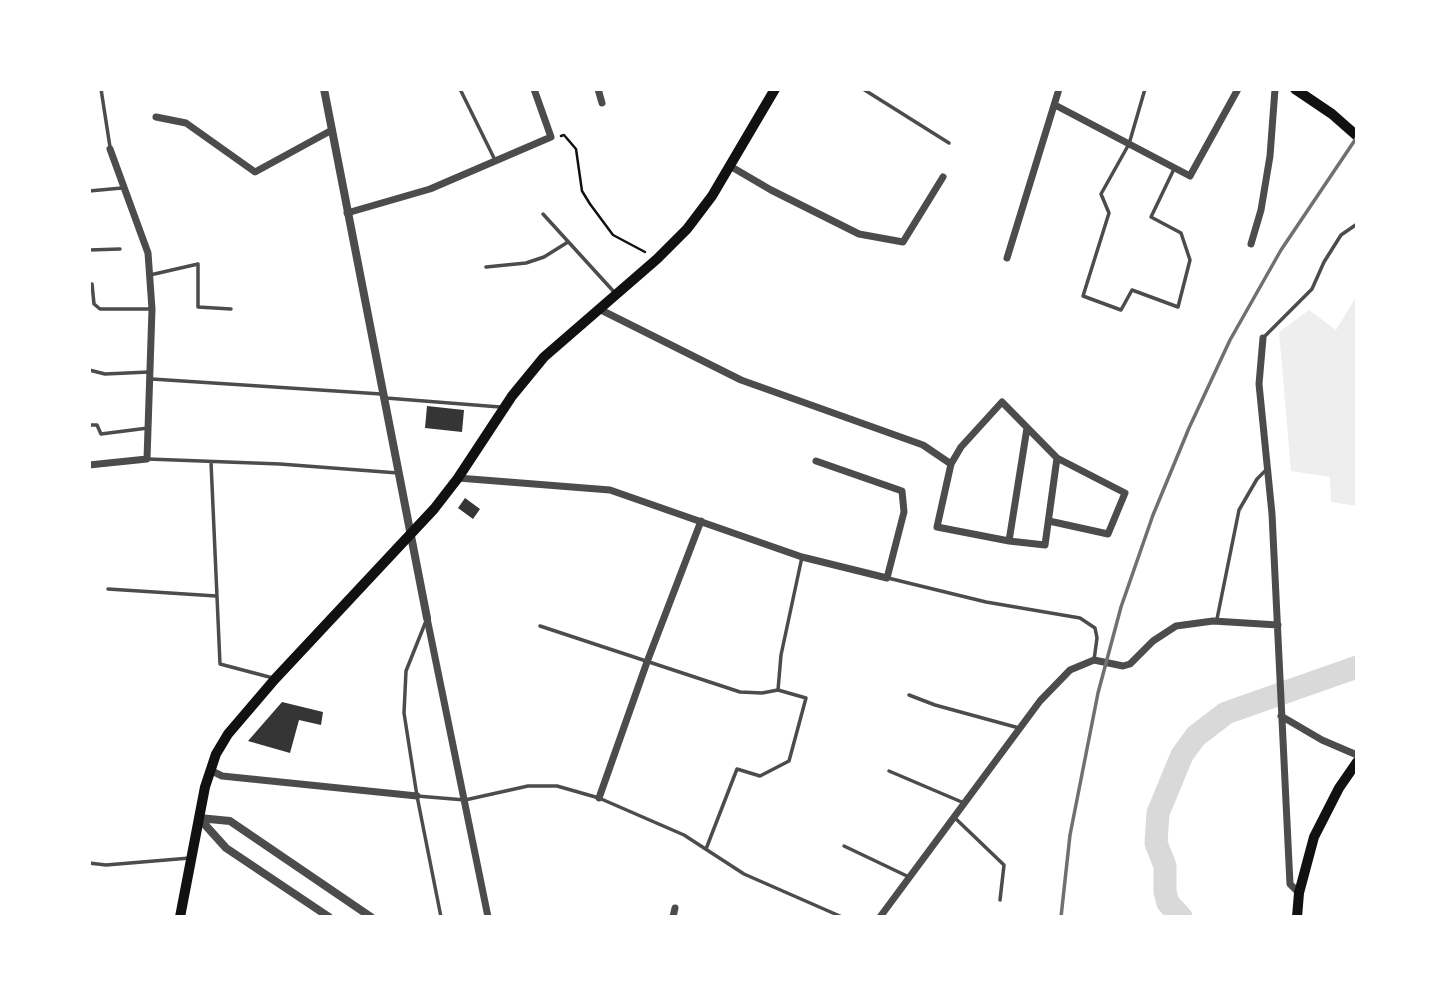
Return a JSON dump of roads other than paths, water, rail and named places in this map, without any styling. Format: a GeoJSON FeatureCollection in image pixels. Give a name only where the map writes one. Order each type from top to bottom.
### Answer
{"type":"FeatureCollection","features":[{"type":"Feature","properties":{"kind":"highway"},"geometry":{"type":"LineString","coordinates":[[180,917],[210,770],[228,734],[275,679],[410,537],[458,478],[504,407],[544,356],[617,294],[687,229],[730,166],[770,92]]}},
{"type":"Feature","properties":{"kind":"main road"},"geometry":{"type":"LineString","coordinates":[[1296,89],[1332,114],[1357,136]]}},
{"type":"Feature","properties":{"kind":"main road"},"geometry":{"type":"LineString","coordinates":[[1297,917],[1299,893],[1314,837],[1333,799],[1357,762]]}},
{"type":"Feature","properties":{"kind":"street"},"geometry":{"type":"LineString","coordinates":[[324,89],[410,537],[488,917]]}},
{"type":"Feature","properties":{"kind":"street"},"geometry":{"type":"LineString","coordinates":[[347,213],[430,189],[551,137],[534,89]]}},
{"type":"Feature","properties":{"kind":"street"},"geometry":{"type":"LineString","coordinates":[[598,89],[602,103]]}},
{"type":"Feature","properties":{"kind":"street"},"geometry":{"type":"LineString","coordinates":[[1007,258],[1059,89]]}},
{"type":"Feature","properties":{"kind":"street"},"geometry":{"type":"LineString","coordinates":[[1055,105],[1190,176],[1238,89]]}},
{"type":"Feature","properties":{"kind":"street"},"geometry":{"type":"LineString","coordinates":[[1251,244],[1261,211],[1270,156],[1275,89]]}},
{"type":"Feature","properties":{"kind":"street"},"geometry":{"type":"LineString","coordinates":[[156,117],[186,123],[255,172],[332,130]]}},
{"type":"Feature","properties":{"kind":"street"},"geometry":{"type":"LineString","coordinates":[[89,464],[147,459],[152,309],[148,253],[110,149]]}},
{"type":"Feature","properties":{"kind":"street"},"geometry":{"type":"LineString","coordinates":[[730,166],[771,190],[859,234],[903,243],[943,177]]}},
{"type":"Feature","properties":{"kind":"street"},"geometry":{"type":"LineString","coordinates":[[599,309],[741,380],[923,444],[951,464]]}},
{"type":"Feature","properties":{"kind":"street"},"geometry":{"type":"LineString","coordinates":[[1264,338],[1259,384],[1268,468],[1278,625],[1290,884],[1299,893]]}},
{"type":"Feature","properties":{"kind":"street"},"geometry":{"type":"LineString","coordinates":[[1049,521],[1108,534],[1125,493],[1057,458],[1002,402],[961,447],[951,464],[937,527],[1045,545],[1057,458]]}},
{"type":"Feature","properties":{"kind":"street"},"geometry":{"type":"LineString","coordinates":[[1009,541],[1027,428]]}},
{"type":"Feature","properties":{"kind":"street"},"geometry":{"type":"LineString","coordinates":[[458,478],[610,489],[802,557],[887,578],[904,512],[902,491],[816,461]]}},
{"type":"Feature","properties":{"kind":"street"},"geometry":{"type":"LineString","coordinates":[[599,798],[701,521]]}},
{"type":"Feature","properties":{"kind":"street"},"geometry":{"type":"LineString","coordinates":[[880,917],[1019,728],[1070,670],[1094,660],[1123,666],[1130,664],[1153,641],[1176,626],[1217,621],[1278,625]]}},
{"type":"Feature","properties":{"kind":"street"},"geometry":{"type":"LineString","coordinates":[[1281,713],[1322,740],[1357,755]]}},
{"type":"Feature","properties":{"kind":"street"},"geometry":{"type":"LineString","coordinates":[[210,770],[225,776],[417,796]]}},
{"type":"Feature","properties":{"kind":"street"},"geometry":{"type":"LineString","coordinates":[[199,818],[226,848],[329,917]]}},
{"type":"Feature","properties":{"kind":"street"},"geometry":{"type":"LineString","coordinates":[[199,818],[230,821],[371,917]]}},
{"type":"Feature","properties":{"kind":"lane"},"geometry":{"type":"LineString","coordinates":[[101,89],[110,149]]}},
{"type":"Feature","properties":{"kind":"lane"},"geometry":{"type":"LineString","coordinates":[[460,89],[495,160]]}},
{"type":"Feature","properties":{"kind":"lane"},"geometry":{"type":"LineString","coordinates":[[863,89],[949,143]]}},
{"type":"Feature","properties":{"kind":"lane"},"geometry":{"type":"LineString","coordinates":[[1145,89],[1129,144],[1101,194],[1109,213],[1083,296],[1121,310],[1132,290],[1178,307],[1190,260],[1181,233],[1151,217],[1175,168]]}},
{"type":"Feature","properties":{"kind":"lane"},"geometry":{"type":"LineString","coordinates":[[89,191],[124,188]]}},
{"type":"Feature","properties":{"kind":"lane"},"geometry":{"type":"LineString","coordinates":[[543,214],[617,294]]}},
{"type":"Feature","properties":{"kind":"lane"},"geometry":{"type":"LineString","coordinates":[[1264,338],[1312,289],[1324,262],[1341,235],[1357,225]]}},
{"type":"Feature","properties":{"kind":"lane"},"geometry":{"type":"LineString","coordinates":[[485,267],[526,263],[544,257],[568,243]]}},
{"type":"Feature","properties":{"kind":"lane"},"geometry":{"type":"LineString","coordinates":[[89,250],[120,249]]}},
{"type":"Feature","properties":{"kind":"lane"},"geometry":{"type":"LineString","coordinates":[[150,275],[198,264],[198,307],[231,309]]}},
{"type":"Feature","properties":{"kind":"lane"},"geometry":{"type":"LineString","coordinates":[[89,284],[92,284],[94,304],[100,309],[152,309]]}},
{"type":"Feature","properties":{"kind":"lane"},"geometry":{"type":"LineString","coordinates":[[89,370],[105,374],[504,407]]}},
{"type":"Feature","properties":{"kind":"lane"},"geometry":{"type":"LineString","coordinates":[[89,425],[97,425],[101,434],[148,428]]}},
{"type":"Feature","properties":{"kind":"lane"},"geometry":{"type":"LineString","coordinates":[[147,459],[398,473]]}},
{"type":"Feature","properties":{"kind":"lane"},"geometry":{"type":"LineString","coordinates":[[211,462],[220,664],[275,679]]}},
{"type":"Feature","properties":{"kind":"lane"},"geometry":{"type":"LineString","coordinates":[[1217,621],[1239,510],[1257,479],[1268,468]]}},
{"type":"Feature","properties":{"kind":"lane"},"geometry":{"type":"LineString","coordinates":[[778,690],[782,654],[802,557]]}},
{"type":"Feature","properties":{"kind":"lane"},"geometry":{"type":"LineString","coordinates":[[887,578],[986,602],[1080,618],[1095,628],[1097,638],[1094,660]]}},
{"type":"Feature","properties":{"kind":"lane"},"geometry":{"type":"LineString","coordinates":[[108,589],[216,596]]}},
{"type":"Feature","properties":{"kind":"lane"},"geometry":{"type":"LineString","coordinates":[[427,618],[406,671],[404,713],[441,917]]}},
{"type":"Feature","properties":{"kind":"lane"},"geometry":{"type":"LineString","coordinates":[[540,626],[740,692],[762,693],[778,690],[806,698],[789,761],[760,776],[737,769],[706,849]]}},
{"type":"Feature","properties":{"kind":"lane"},"geometry":{"type":"LineString","coordinates":[[909,695],[935,705],[1019,728]]}},
{"type":"Feature","properties":{"kind":"lane"},"geometry":{"type":"LineString","coordinates":[[889,771],[964,803]]}},
{"type":"Feature","properties":{"kind":"lane"},"geometry":{"type":"LineString","coordinates":[[417,796],[465,800],[528,786],[557,786],[599,798],[660,824],[744,874],[842,917]]}},
{"type":"Feature","properties":{"kind":"lane"},"geometry":{"type":"LineString","coordinates":[[954,817],[1004,865],[1000,900]]}},
{"type":"Feature","properties":{"kind":"lane"},"geometry":{"type":"LineString","coordinates":[[844,846],[909,877]]}},
{"type":"Feature","properties":{"kind":"lane"},"geometry":{"type":"LineString","coordinates":[[89,863],[106,865],[192,858]]}},
{"type":"Feature","properties":{"kind":"waterway"},"geometry":{"type":"LineString","coordinates":[[1181,917],[1168,903],[1165,892],[1165,866],[1156,843],[1158,813],[1182,755],[1196,736],[1226,713],[1357,667]]}},
{"type":"Feature","properties":{"kind":"railway"},"geometry":{"type":"LineString","coordinates":[[1061,917],[1070,835],[1098,693],[1121,607],[1153,515],[1230,340],[1281,250],[1357,137]]}}]}
